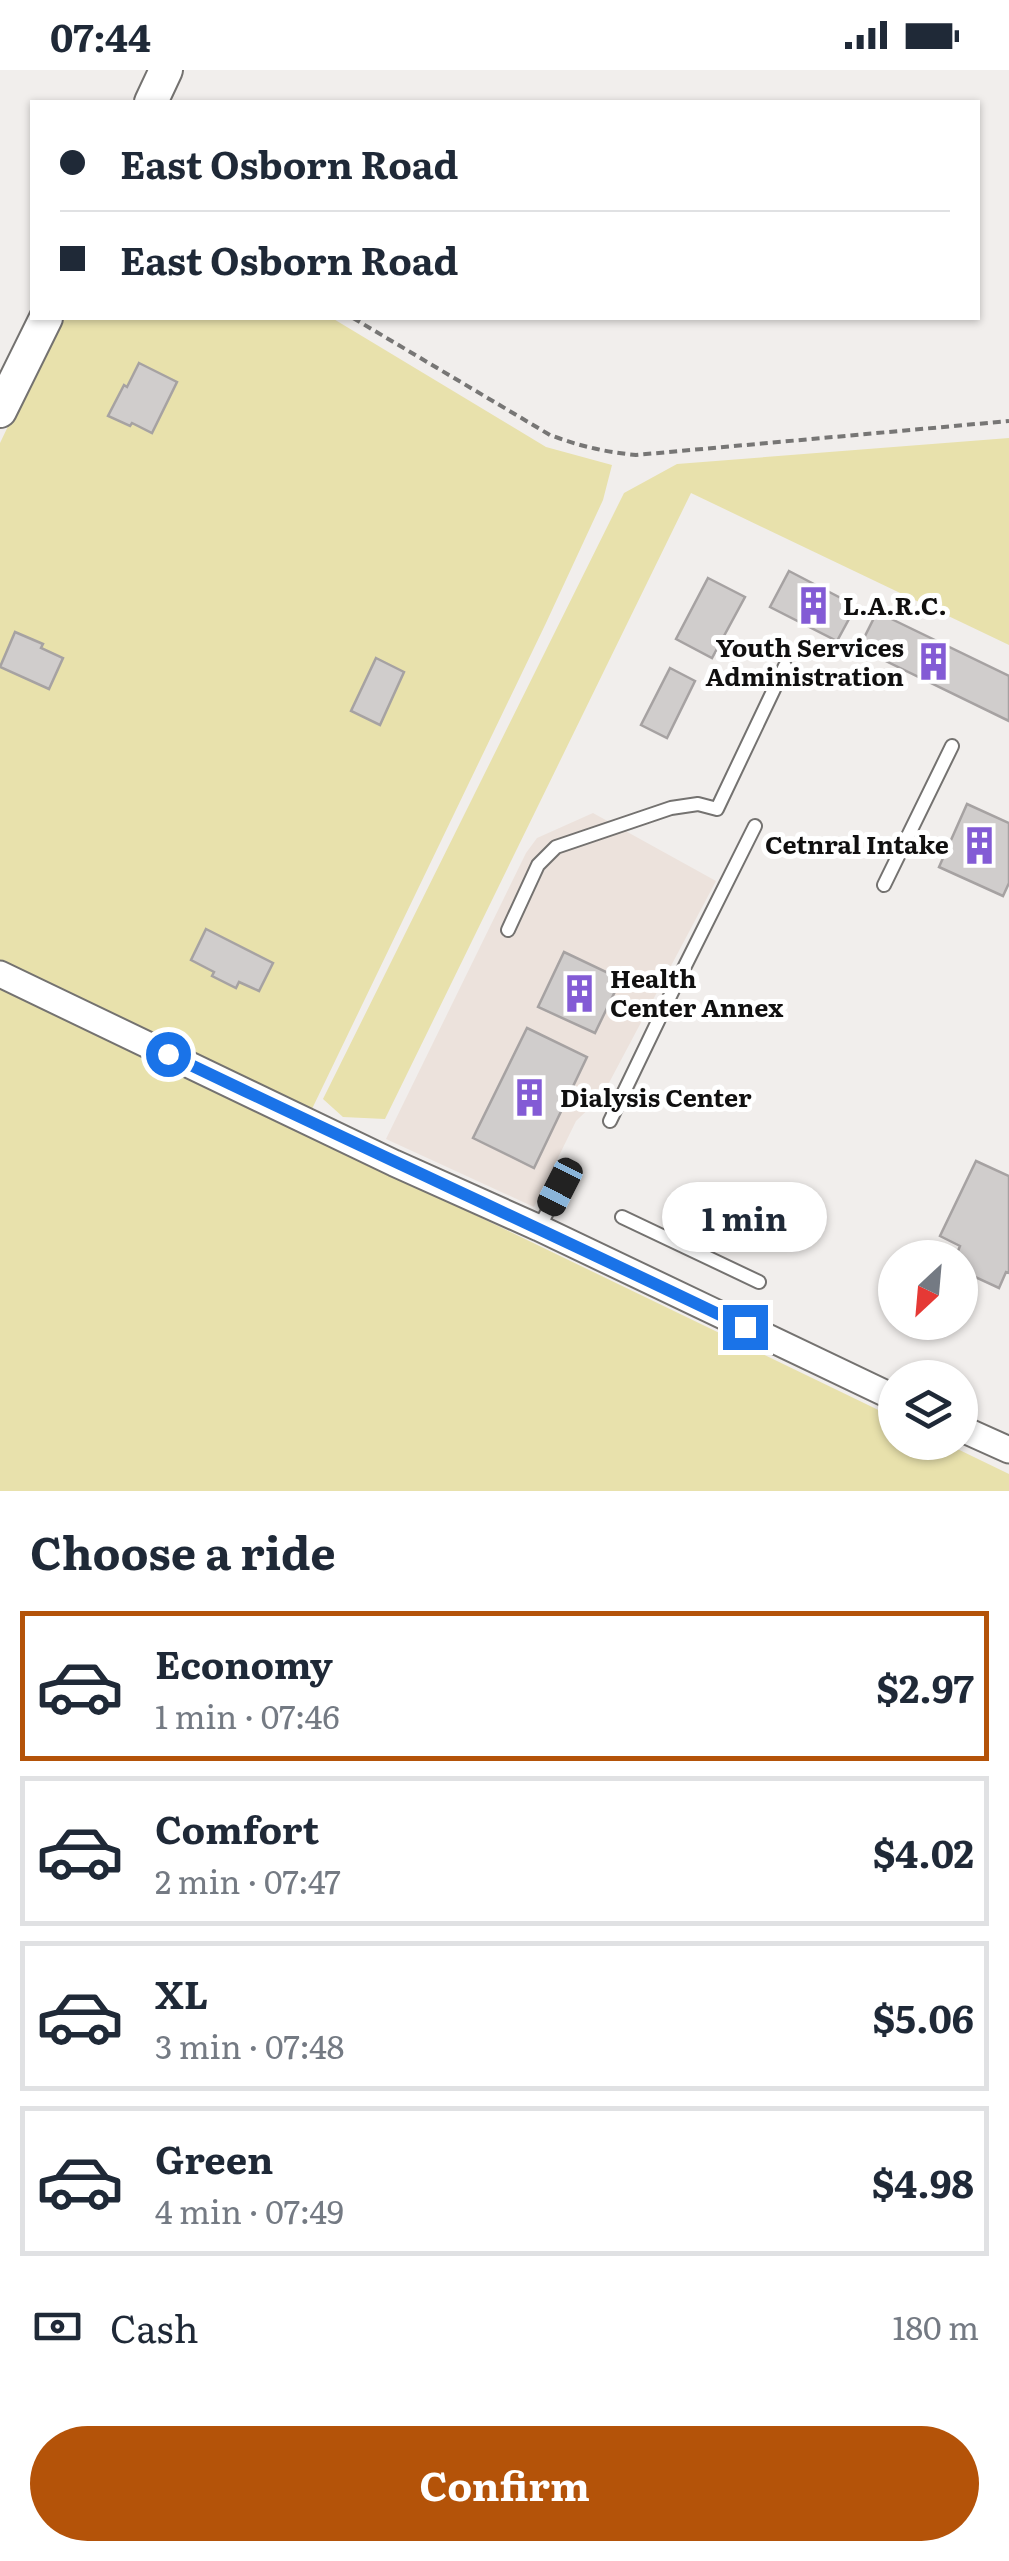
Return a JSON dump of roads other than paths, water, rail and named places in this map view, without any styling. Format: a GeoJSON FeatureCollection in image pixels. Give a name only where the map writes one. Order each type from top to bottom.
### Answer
{"type":"FeatureCollection","features":[{"type":"Feature","properties":{"kind":"street"},"geometry":{"type":"LineString","coordinates":[[151,100],[166,70]]}},
{"type":"Feature","properties":{"kind":"street"},"geometry":{"type":"LineString","coordinates":[[0,411],[45,320]]}},
{"type":"Feature","properties":{"kind":"street"},"geometry":{"type":"LineString","coordinates":[[0,974],[878,1390]]}},
{"type":"Feature","properties":{"kind":"street"},"geometry":{"type":"LineString","coordinates":[[978,1436],[1009,1450]]}},
{"type":"Feature","properties":{"kind":"lane"},"geometry":{"type":"LineString","coordinates":[[508,930],[538,865],[556,847],[671,808],[698,804],[717,809],[785,666]]}},
{"type":"Feature","properties":{"kind":"lane"},"geometry":{"type":"LineString","coordinates":[[884,885],[952,746]]}},
{"type":"Feature","properties":{"kind":"lane"},"geometry":{"type":"LineString","coordinates":[[610,1121],[755,826]]}},
{"type":"Feature","properties":{"kind":"lane"},"geometry":{"type":"LineString","coordinates":[[539,1228],[560,1187]]}},
{"type":"Feature","properties":{"kind":"lane"},"geometry":{"type":"LineString","coordinates":[[622,1218],[759,1282]]}},
{"type":"Feature","properties":{"kind":"place","name":"L.A.R.C."},"geometry":{"type":"Point","coordinates":[813,606]}},
{"type":"Feature","properties":{"kind":"place","name":"Youth Services Administration"},"geometry":{"type":"Point","coordinates":[934,662]}},
{"type":"Feature","properties":{"kind":"place","name":"Cetnral Intake"},"geometry":{"type":"Point","coordinates":[979,845]}},
{"type":"Feature","properties":{"kind":"place","name":"Health Center Annex"},"geometry":{"type":"Point","coordinates":[580,993]}},
{"type":"Feature","properties":{"kind":"place","name":"Dialysis Center"},"geometry":{"type":"Point","coordinates":[530,1098]}}]}
